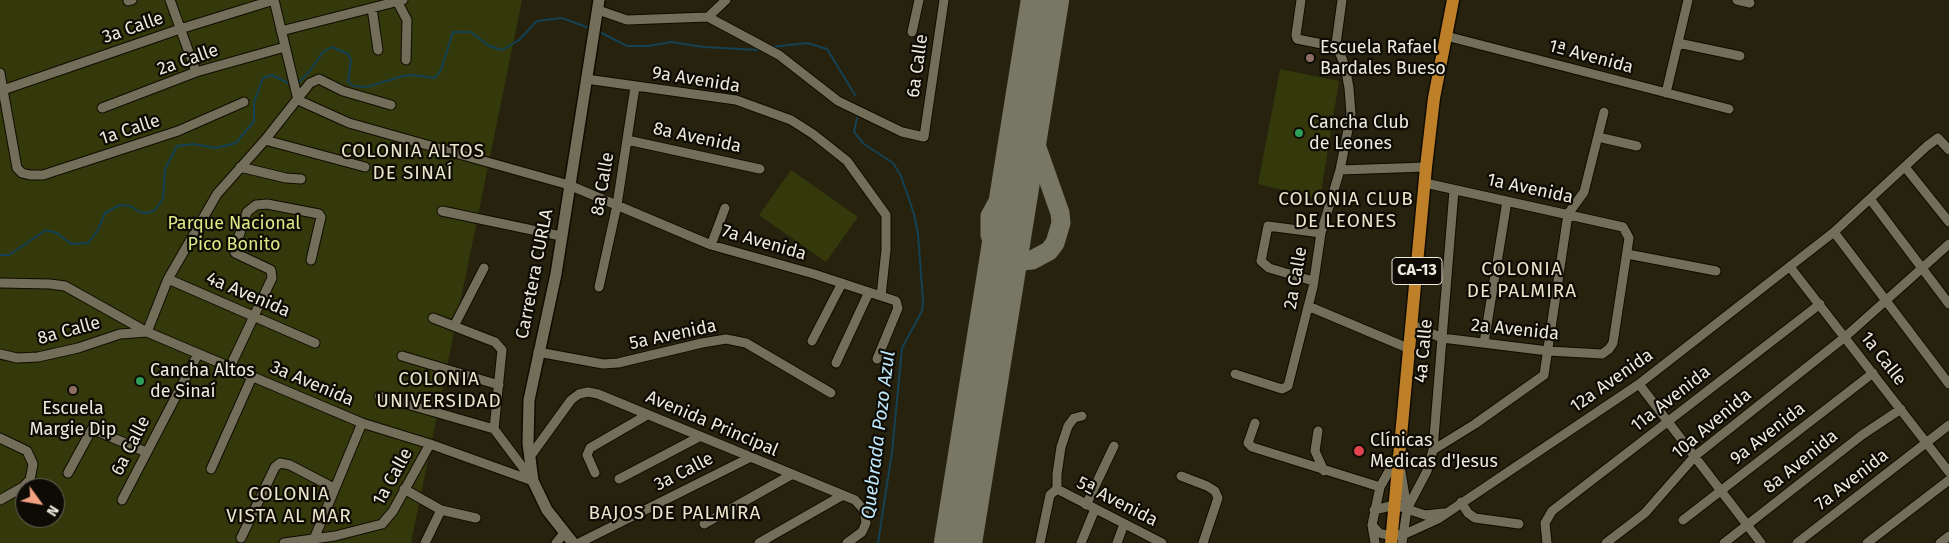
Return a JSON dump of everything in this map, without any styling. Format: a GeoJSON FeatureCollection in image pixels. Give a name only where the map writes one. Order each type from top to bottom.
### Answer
{"type":"FeatureCollection","features":[{"type":"Feature","properties":{"kind":"main road","name":"CA-13"},"geometry":{"type":"LineString","coordinates":[[1397,539],[1401,507],[1398,455],[1410,349],[1426,167],[1434,98],[1453,0]]}},
{"type":"Feature","properties":{"kind":"main road","name":"Carretera CURLA"},"geometry":{"type":"LineString","coordinates":[[573,543],[547,510],[533,481],[529,458],[530,400],[538,352],[556,274],[598,5]]}},
{"type":"Feature","properties":{"kind":"street"},"geometry":{"type":"LineString","coordinates":[[170,0],[196,72]]}},
{"type":"Feature","properties":{"kind":"street"},"geometry":{"type":"LineString","coordinates":[[274,0],[297,96]]}},
{"type":"Feature","properties":{"kind":"street","name":"3a Calle"},"geometry":{"type":"LineString","coordinates":[[3,90],[180,29],[274,0]]}},
{"type":"Feature","properties":{"kind":"street"},"geometry":{"type":"LineString","coordinates":[[598,5],[627,20],[708,17],[726,0]]}},
{"type":"Feature","properties":{"kind":"street"},"geometry":{"type":"LineString","coordinates":[[912,32],[919,0]]}},
{"type":"Feature","properties":{"kind":"street","name":"6a Calle"},"geometry":{"type":"LineString","coordinates":[[708,17],[779,55],[838,101],[902,132],[924,137],[944,0]]}},
{"type":"Feature","properties":{"kind":"street"},"geometry":{"type":"LineString","coordinates":[[1301,0],[1296,35],[1298,39],[1337,47]]}},
{"type":"Feature","properties":{"kind":"street","name":"2a Calle"},"geometry":{"type":"LineString","coordinates":[[1235,374],[1282,389],[1288,386],[1308,306],[1321,232],[1340,170],[1351,114],[1345,66],[1336,44],[1342,0]]}},
{"type":"Feature","properties":{"kind":"street"},"geometry":{"type":"LineString","coordinates":[[1666,93],[1688,0]]}},
{"type":"Feature","properties":{"kind":"street"},"geometry":{"type":"LineString","coordinates":[[1737,0],[1750,3]]}},
{"type":"Feature","properties":{"kind":"street"},"geometry":{"type":"LineString","coordinates":[[282,31],[400,1],[407,20],[406,60]]}},
{"type":"Feature","properties":{"kind":"street"},"geometry":{"type":"LineString","coordinates":[[372,8],[377,29],[378,50]]}},
{"type":"Feature","properties":{"kind":"street","name":"1ª Avenida"},"geometry":{"type":"LineString","coordinates":[[1446,36],[1729,108]]}},
{"type":"Feature","properties":{"kind":"street"},"geometry":{"type":"LineString","coordinates":[[1678,43],[1740,56]]}},
{"type":"Feature","properties":{"kind":"street","name":"2a Calle"},"geometry":{"type":"LineString","coordinates":[[102,108],[196,72],[285,47]]}},
{"type":"Feature","properties":{"kind":"street"},"geometry":{"type":"LineString","coordinates":[[0,73],[3,90]]}},
{"type":"Feature","properties":{"kind":"street"},"geometry":{"type":"LineString","coordinates":[[147,332],[168,279],[217,194],[265,140],[297,96],[310,83],[319,79],[343,91],[391,105]]}},
{"type":"Feature","properties":{"kind":"street","name":"9a Avenida"},"geometry":{"type":"LineString","coordinates":[[586,79],[736,100],[791,120],[847,161],[886,215],[886,250],[881,296]]}},
{"type":"Feature","properties":{"kind":"street","name":"8a Calle"},"geometry":{"type":"LineString","coordinates":[[599,287],[617,205],[635,87]]}},
{"type":"Feature","properties":{"kind":"street","name":"1a Calle"},"geometry":{"type":"LineString","coordinates":[[3,90],[17,168],[22,173],[43,175],[178,131],[244,102]]}},
{"type":"Feature","properties":{"kind":"street","name":"7a Avenida"},"geometry":{"type":"LineString","coordinates":[[297,96],[349,122],[569,185],[711,245],[842,283],[896,301],[898,304],[877,359]]}},
{"type":"Feature","properties":{"kind":"street"},"geometry":{"type":"LineString","coordinates":[[1432,450],[1475,424],[1544,375],[1568,214],[1584,192],[1604,112]]}},
{"type":"Feature","properties":{"kind":"street"},"geometry":{"type":"LineString","coordinates":[[1598,136],[1637,146]]}},
{"type":"Feature","properties":{"kind":"street","name":"12a Avenida"},"geometry":{"type":"LineString","coordinates":[[1397,539],[1438,519],[1445,512],[1639,384],[1834,232],[1938,138],[1949,150]]}},
{"type":"Feature","properties":{"kind":"street"},"geometry":{"type":"LineString","coordinates":[[265,140],[365,167]]}},
{"type":"Feature","properties":{"kind":"street","name":"8a Avenida"},"geometry":{"type":"LineString","coordinates":[[627,140],[760,169]]}},
{"type":"Feature","properties":{"kind":"street"},"geometry":{"type":"LineString","coordinates":[[240,167],[286,178],[301,179]]}},
{"type":"Feature","properties":{"kind":"street"},"geometry":{"type":"LineString","coordinates":[[1340,170],[1426,167]]}},
{"type":"Feature","properties":{"kind":"street"},"geometry":{"type":"LineString","coordinates":[[1905,167],[1949,222]]}},
{"type":"Feature","properties":{"kind":"street","name":"1a Avenida"},"geometry":{"type":"LineString","coordinates":[[1425,183],[1623,227],[1627,231],[1629,238],[1626,254]]}},
{"type":"Feature","properties":{"kind":"street","name":"4a Calle"},"geometry":{"type":"LineString","coordinates":[[1401,507],[1427,471],[1432,450],[1454,190]]}},
{"type":"Feature","properties":{"kind":"street"},"geometry":{"type":"LineString","coordinates":[[1870,200],[1949,304]]}},
{"type":"Feature","properties":{"kind":"street"},"geometry":{"type":"LineString","coordinates":[[1484,343],[1507,201]]}},
{"type":"Feature","properties":{"kind":"street"},"geometry":{"type":"LineString","coordinates":[[230,367],[272,278],[271,270],[235,253],[247,212],[256,205],[270,204],[320,216],[311,260]]}},
{"type":"Feature","properties":{"kind":"street"},"geometry":{"type":"LineString","coordinates":[[711,245],[725,208]]}},
{"type":"Feature","properties":{"kind":"street"},"geometry":{"type":"LineString","coordinates":[[442,211],[561,236]]}},
{"type":"Feature","properties":{"kind":"street"},"geometry":{"type":"LineString","coordinates":[[1313,281],[1269,268],[1261,261],[1267,228],[1270,225],[1321,232]]}},
{"type":"Feature","properties":{"kind":"street"},"geometry":{"type":"LineString","coordinates":[[1834,232],[1949,384]]}},
{"type":"Feature","properties":{"kind":"street","name":"10a Avenida"},"geometry":{"type":"LineString","coordinates":[[1606,543],[1645,513],[1695,456],[1845,337],[1949,244]]}},
{"type":"Feature","properties":{"kind":"street"},"geometry":{"type":"LineString","coordinates":[[1626,254],[1716,271]]}},
{"type":"Feature","properties":{"kind":"street","name":"2a Avenida"},"geometry":{"type":"LineString","coordinates":[[1412,325],[1442,338],[1548,351],[1602,354],[1609,350],[1613,344],[1626,254]]}},
{"type":"Feature","properties":{"kind":"street","name":"1a Calle"},"geometry":{"type":"LineString","coordinates":[[1790,267],[1949,472]]}},
{"type":"Feature","properties":{"kind":"street"},"geometry":{"type":"LineString","coordinates":[[454,326],[484,268]]}},
{"type":"Feature","properties":{"kind":"street","name":"4a Avenida"},"geometry":{"type":"LineString","coordinates":[[168,279],[254,314],[315,343]]}},
{"type":"Feature","properties":{"kind":"street","name":"3a Avenida"},"geometry":{"type":"LineString","coordinates":[[0,283],[64,286],[147,332],[362,423],[430,444],[533,481]]}},
{"type":"Feature","properties":{"kind":"street"},"geometry":{"type":"LineString","coordinates":[[812,341],[842,283]]}},
{"type":"Feature","properties":{"kind":"street"},"geometry":{"type":"LineString","coordinates":[[836,363],[869,292]]}},
{"type":"Feature","properties":{"kind":"street","name":"11a Avenida"},"geometry":{"type":"LineString","coordinates":[[1547,543],[1545,523],[1552,511],[1820,304]]}},
{"type":"Feature","properties":{"kind":"street"},"geometry":{"type":"LineString","coordinates":[[1308,306],[1410,349]]}},
{"type":"Feature","properties":{"kind":"street"},"geometry":{"type":"LineString","coordinates":[[432,318],[495,342],[502,350],[494,429]]}},
{"type":"Feature","properties":{"kind":"street","name":"8a Calle"},"geometry":{"type":"LineString","coordinates":[[0,354],[17,358],[38,357],[78,348],[120,334],[147,332]]}},
{"type":"Feature","properties":{"kind":"street","name":"5a Avenida"},"geometry":{"type":"LineString","coordinates":[[538,352],[603,364],[618,363],[702,343],[726,340],[746,343],[831,393]]}},
{"type":"Feature","properties":{"kind":"street","name":"6a Calle"},"geometry":{"type":"LineString","coordinates":[[122,500],[198,354]]}},
{"type":"Feature","properties":{"kind":"street"},"geometry":{"type":"LineString","coordinates":[[402,356],[498,385]]}},
{"type":"Feature","properties":{"kind":"street","name":"9a Avenida"},"geometry":{"type":"LineString","coordinates":[[1683,520],[1873,373]]}},
{"type":"Feature","properties":{"kind":"street"},"geometry":{"type":"LineString","coordinates":[[211,469],[252,377]]}},
{"type":"Feature","properties":{"kind":"street"},"geometry":{"type":"LineString","coordinates":[[1639,384],[1761,543]]}},
{"type":"Feature","properties":{"kind":"street","name":"Avenida Principal"},"geometry":{"type":"LineString","coordinates":[[529,458],[571,400],[579,394],[588,392],[598,394],[749,458],[843,495],[861,505],[866,516],[862,532],[847,543]]}},
{"type":"Feature","properties":{"kind":"street"},"geometry":{"type":"LineString","coordinates":[[379,396],[494,429],[533,481]]}},
{"type":"Feature","properties":{"kind":"street","name":"8a Avenida"},"geometry":{"type":"LineString","coordinates":[[1724,543],[1862,435],[1900,409]]}},
{"type":"Feature","properties":{"kind":"street"},"geometry":{"type":"LineString","coordinates":[[595,473],[587,455],[590,448],[647,415]]}},
{"type":"Feature","properties":{"kind":"street"},"geometry":{"type":"LineString","coordinates":[[1040,543],[1050,496],[1057,489],[1056,480],[1061,447],[1068,426],[1074,418],[1082,416]]}},
{"type":"Feature","properties":{"kind":"street"},"geometry":{"type":"LineString","coordinates":[[284,543],[314,538],[362,423]]}},
{"type":"Feature","properties":{"kind":"street"},"geometry":{"type":"LineString","coordinates":[[1255,423],[1249,446],[1380,487]]}},
{"type":"Feature","properties":{"kind":"street","name":"7a Avenida"},"geometry":{"type":"LineString","coordinates":[[1797,543],[1949,425]]}},
{"type":"Feature","properties":{"kind":"street"},"geometry":{"type":"LineString","coordinates":[[68,473],[90,431],[94,429],[146,452]]}},
{"type":"Feature","properties":{"kind":"street"},"geometry":{"type":"LineString","coordinates":[[1318,431],[1315,451],[1324,470]]}},
{"type":"Feature","properties":{"kind":"street"},"geometry":{"type":"LineString","coordinates":[[619,479],[699,437]]}},
{"type":"Feature","properties":{"kind":"street"},"geometry":{"type":"LineString","coordinates":[[0,438],[26,451],[33,464],[30,480],[23,487],[0,500]]}},
{"type":"Feature","properties":{"kind":"street","name":"1a Calle"},"geometry":{"type":"LineString","coordinates":[[314,538],[382,524],[393,511],[430,444]]}},
{"type":"Feature","properties":{"kind":"street"},"geometry":{"type":"LineString","coordinates":[[1086,505],[1114,446]]}},
{"type":"Feature","properties":{"kind":"street"},"geometry":{"type":"LineString","coordinates":[[1375,543],[1372,525],[1380,487],[1398,455]]}},
{"type":"Feature","properties":{"kind":"street","name":"3a Calle"},"geometry":{"type":"LineString","coordinates":[[579,543],[749,458]]}},
{"type":"Feature","properties":{"kind":"street"},"geometry":{"type":"LineString","coordinates":[[241,538],[275,467],[284,463],[334,488]]}},
{"type":"Feature","properties":{"kind":"street"},"geometry":{"type":"LineString","coordinates":[[704,524],[791,475]]}},
{"type":"Feature","properties":{"kind":"street"},"geometry":{"type":"LineString","coordinates":[[1180,476],[1207,486],[1215,491],[1218,498],[1203,543]]}},
{"type":"Feature","properties":{"kind":"street"},"geometry":{"type":"LineString","coordinates":[[1867,543],[1949,480]]}},
{"type":"Feature","properties":{"kind":"street"},"geometry":{"type":"LineString","coordinates":[[404,489],[442,510],[476,518]]}},
{"type":"Feature","properties":{"kind":"street","name":"5ª Avenida"},"geometry":{"type":"LineString","coordinates":[[1057,489],[1153,541],[1162,543]]}},
{"type":"Feature","properties":{"kind":"street"},"geometry":{"type":"LineString","coordinates":[[759,543],[843,495]]}},
{"type":"Feature","properties":{"kind":"street"},"geometry":{"type":"LineString","coordinates":[[1461,502],[1468,513],[1475,518],[1519,524]]}},
{"type":"Feature","properties":{"kind":"street"},"geometry":{"type":"LineString","coordinates":[[1374,510],[1401,507]]}},
{"type":"Feature","properties":{"kind":"street","name":"12a Avenida"},"geometry":{"type":"LineString","coordinates":[[1401,507],[1425,515],[1445,512]]}},
{"type":"Feature","properties":{"kind":"street"},"geometry":{"type":"LineString","coordinates":[[1081,543],[1095,509]]}},
{"type":"Feature","properties":{"kind":"street"},"geometry":{"type":"LineString","coordinates":[[425,542],[442,510]]}},
{"type":"Feature","properties":{"kind":"street"},"geometry":{"type":"LineString","coordinates":[[1116,543],[1124,524]]}},
{"type":"Feature","properties":{"kind":"street"},"geometry":{"type":"LineString","coordinates":[[1372,525],[1379,533],[1397,539]]}},
{"type":"Feature","properties":{"kind":"street"},"geometry":{"type":"LineString","coordinates":[[556,543],[565,532]]}},
{"type":"Feature","properties":{"kind":"street"},"geometry":{"type":"LineString","coordinates":[[1940,543],[1949,536]]}},
{"type":"Feature","properties":{"kind":"green space","name":"Parque Nacional Pico Bonito"},"geometry":{"type":"Polygon","coordinates":[[[0,0],[522,0],[411,543],[0,543],[0,0]]]}},
{"type":"Feature","properties":{"kind":"green space","name":"Cancha Club de Leones"},"geometry":{"type":"Polygon","coordinates":[[[1280,69],[1339,81],[1320,199],[1258,184],[1280,69]]]}},
{"type":"Feature","properties":{"kind":"green space"},"geometry":{"type":"Polygon","coordinates":[[[791,170],[858,217],[826,262],[759,215],[791,170]]]}},
{"type":"Feature","properties":{"kind":"waterway","name":"Quebrada Pozo Azul"},"geometry":{"type":"LineString","coordinates":[[298,83],[309,72],[323,52],[332,47],[348,54],[351,60],[348,82],[353,86],[367,87],[403,76],[413,75],[435,78],[441,70],[453,32],[471,32],[489,46],[502,50],[519,40],[537,21],[562,18],[589,28]]}},
{"type":"Feature","properties":{"kind":"waterway","name":"Quebrada Pozo Azul"},"geometry":{"type":"LineString","coordinates":[[598,31],[627,46],[648,46],[671,42],[704,47],[757,50]]}},
{"type":"Feature","properties":{"kind":"waterway","name":"Quebrada Pozo Azul"},"geometry":{"type":"LineString","coordinates":[[772,47],[807,43],[827,49],[855,95]]}},
{"type":"Feature","properties":{"kind":"waterway","name":"Quebrada Pozo Azul"},"geometry":{"type":"LineString","coordinates":[[0,255],[9,255],[46,230],[57,233],[71,244],[88,243],[98,230],[105,213],[120,205],[130,206],[140,212],[148,213],[155,210],[163,199],[165,169],[177,146],[194,144],[216,148],[236,143],[254,121],[254,102],[263,78],[272,75],[290,84]]}},
{"type":"Feature","properties":{"kind":"waterway","name":"Quebrada Pozo Azul"},"geometry":{"type":"LineString","coordinates":[[857,118],[854,132],[864,144],[893,163],[901,176],[914,214],[918,234],[923,301],[922,311],[902,348],[892,452],[878,543]]}},
{"type":"Feature","properties":{"kind":"taxiway"},"geometry":{"type":"LineString","coordinates":[[1016,180],[996,205],[990,216],[990,235],[995,245],[1011,258],[1022,261],[1032,260],[1049,251],[1055,243],[1061,223],[1060,213],[1029,125],[1028,110]]}},
{"type":"Feature","properties":{"kind":"runway"},"geometry":{"type":"LineString","coordinates":[[958,543],[1045,0]]}},
{"type":"Feature","properties":{"kind":"place","name":"Escuela Rafael Bardales Bueso"},"geometry":{"type":"Point","coordinates":[1310,58]}},
{"type":"Feature","properties":{"kind":"place","name":"Cancha Club de Leones"},"geometry":{"type":"Point","coordinates":[1299,133]}},
{"type":"Feature","properties":{"kind":"place","name":"Cancha Altos de Sinaí"},"geometry":{"type":"Point","coordinates":[140,381]}},
{"type":"Feature","properties":{"kind":"place","name":"Escuela Margie Dip"},"geometry":{"type":"Point","coordinates":[73,390]}},
{"type":"Feature","properties":{"kind":"place","name":"Clínicas Medicas d'Jesus"},"geometry":{"type":"Point","coordinates":[1359,451]}},
{"type":"Feature","properties":{"kind":"district","name":"COLONIA ALTOS DE SINAÍ"},"geometry":{"type":"Point","coordinates":[413,163]}},
{"type":"Feature","properties":{"kind":"district","name":"COLONIA CLUB DE LEONES"},"geometry":{"type":"Point","coordinates":[1346,211]}},
{"type":"Feature","properties":{"kind":"district","name":"COLONIA DE PALMIRA"},"geometry":{"type":"Point","coordinates":[1522,281]}},
{"type":"Feature","properties":{"kind":"district","name":"COLONIA UNIVERSIDAD"},"geometry":{"type":"Point","coordinates":[439,391]}},
{"type":"Feature","properties":{"kind":"district","name":"COLONIA VISTA AL MAR"},"geometry":{"type":"Point","coordinates":[289,506]}},
{"type":"Feature","properties":{"kind":"district","name":"BAJOS DE PALMIRA"},"geometry":{"type":"Point","coordinates":[675,514]}}]}
